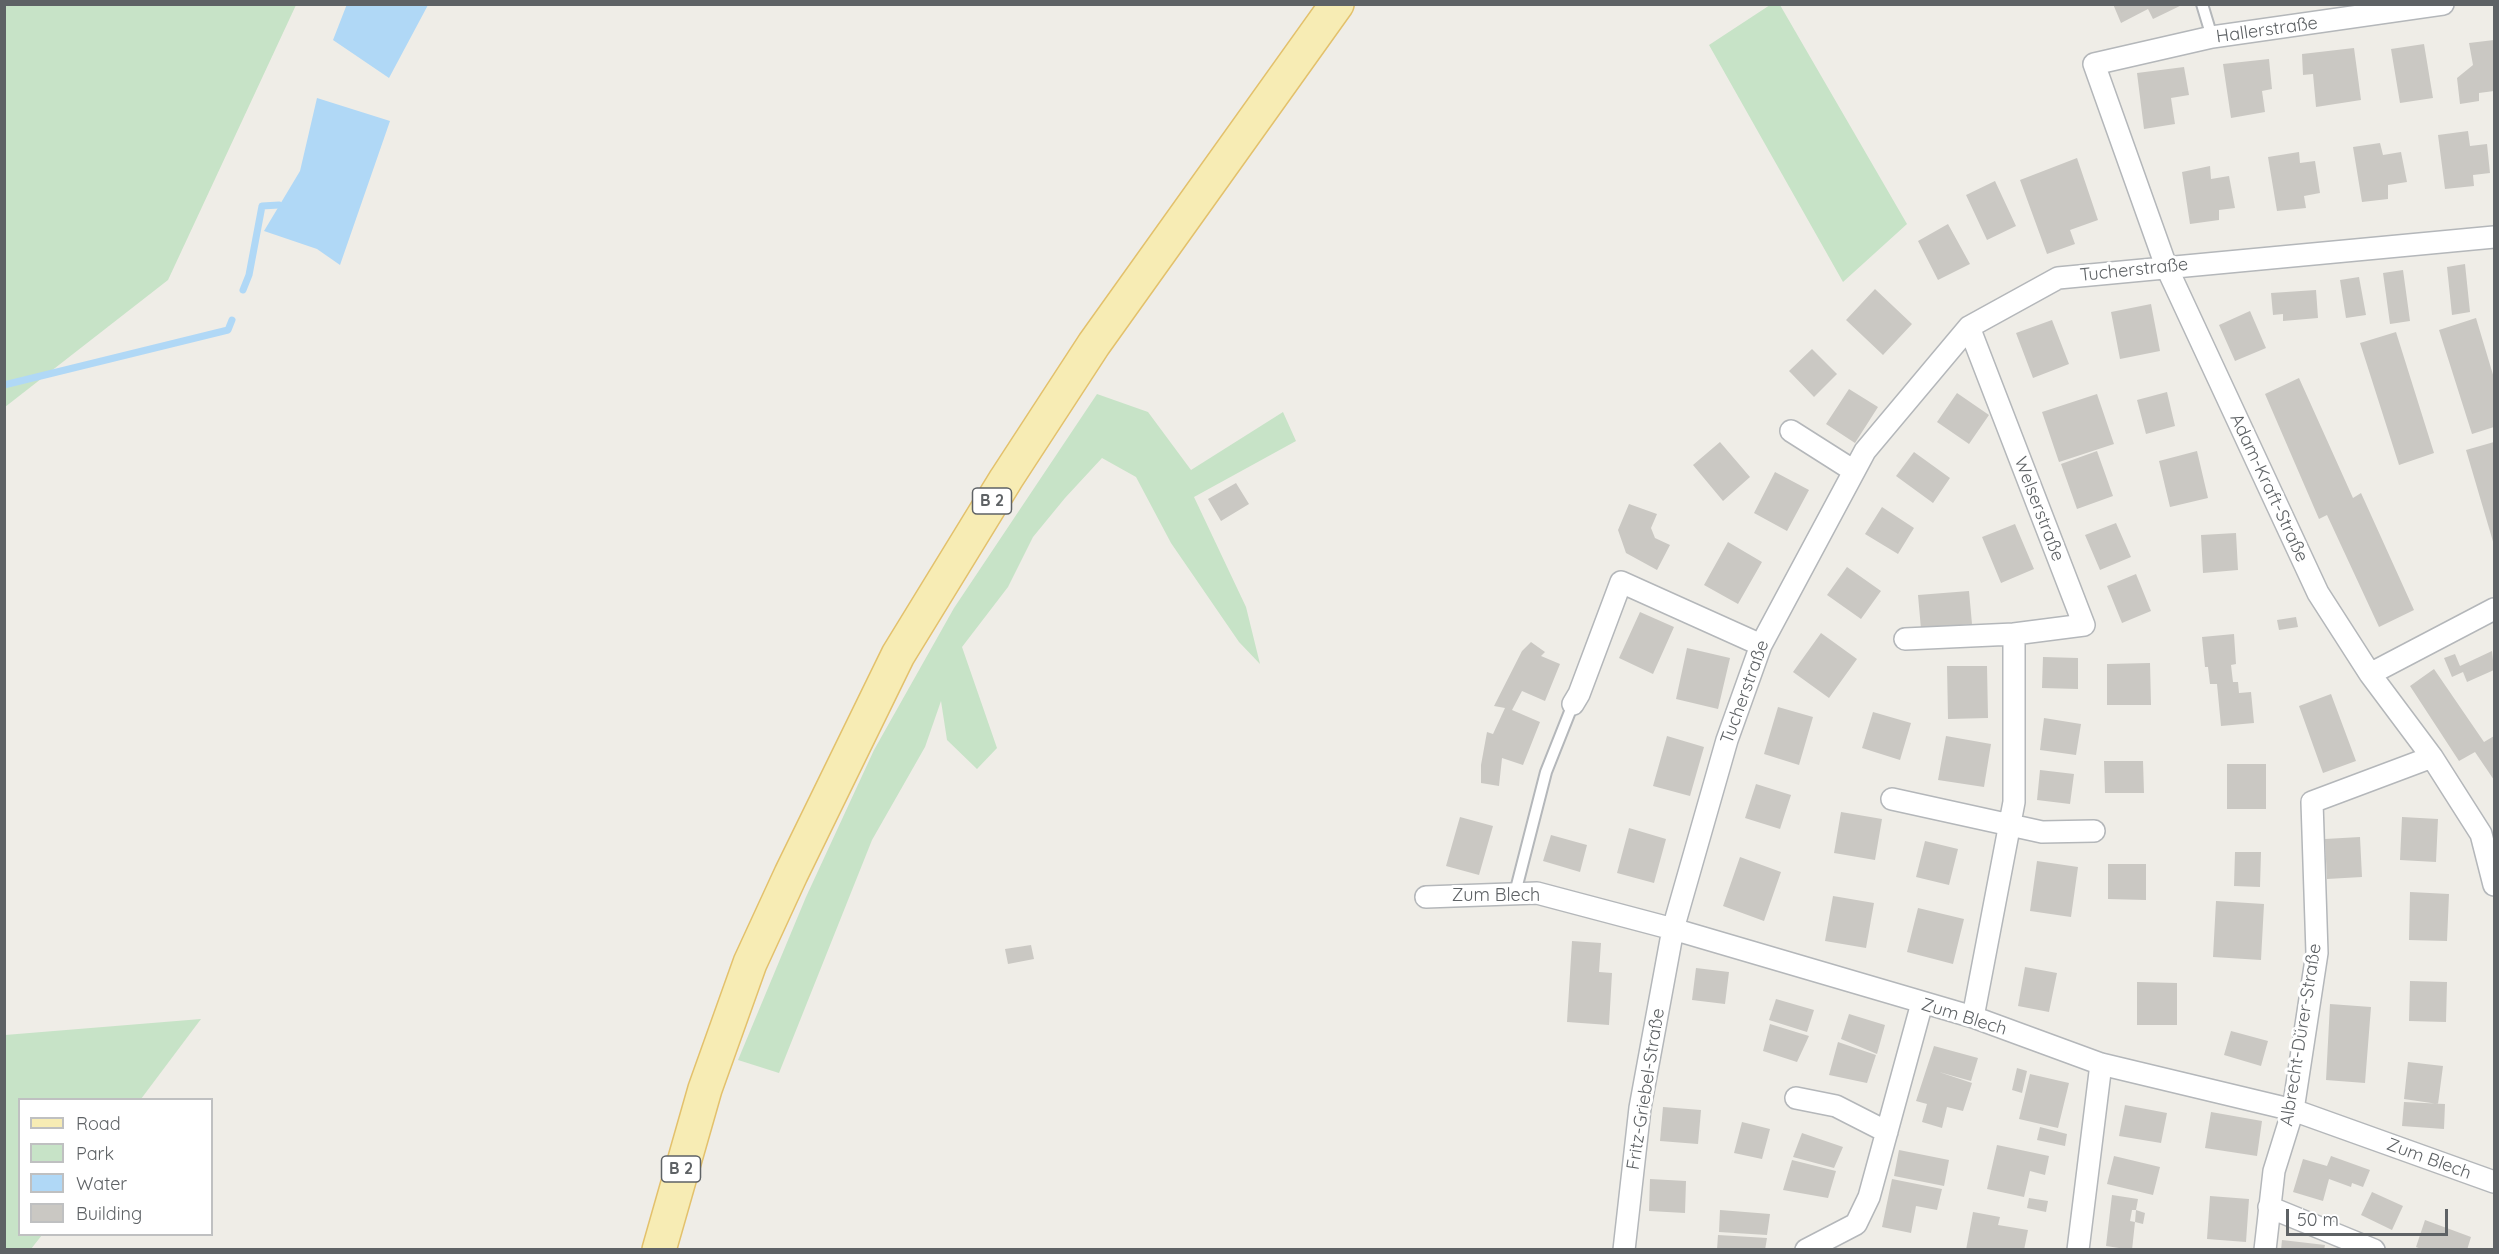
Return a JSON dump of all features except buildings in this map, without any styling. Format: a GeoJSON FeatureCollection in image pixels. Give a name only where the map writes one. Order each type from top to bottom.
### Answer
{"type":"FeatureCollection","features":[{"type":"Feature","properties":{"kind":"main road","name":"B 2"},"geometry":{"type":"LineString","coordinates":[[659,1250],[705,1089],[750,963],[898,655],[1006,479],[1094,344],[1336,4]]}},
{"type":"Feature","properties":{"kind":"street","name":"Hallerstraße"},"geometry":{"type":"LineString","coordinates":[[2094,64],[2212,37],[2443,4]]}},
{"type":"Feature","properties":{"kind":"street","name":"Adam-Kraft-Straße"},"geometry":{"type":"LineString","coordinates":[[2094,64],[2166,266],[2318,593],[2370,674],[2488,831],[2494,885]]}},
{"type":"Feature","properties":{"kind":"street","name":"Tucherstraße"},"geometry":{"type":"LineString","coordinates":[[1672,929],[1727,740],[1761,645],[1865,451],[1969,327],[2058,278],[2166,266],[2324,254],[2494,237]]}},
{"type":"Feature","properties":{"kind":"street","name":"Welserstraße"},"geometry":{"type":"LineString","coordinates":[[1905,639],[2014,634],[2084,625],[1969,327]]}},
{"type":"Feature","properties":{"kind":"street"},"geometry":{"type":"LineString","coordinates":[[1791,431],[1854,471]]}},
{"type":"Feature","properties":{"kind":"street"},"geometry":{"type":"LineString","coordinates":[[1573,704],[1579,694],[1621,582],[1761,645]]}},
{"type":"Feature","properties":{"kind":"street"},"geometry":{"type":"LineString","coordinates":[[2370,674],[2494,609]]}},
{"type":"Feature","properties":{"kind":"street"},"geometry":{"type":"LineString","coordinates":[[1973,1017],[2013,802],[2014,634]]}},
{"type":"Feature","properties":{"kind":"street","name":"Albrecht-Dürer-Straße"},"geometry":{"type":"LineString","coordinates":[[2265,1250],[2274,1171],[2293,1110],[2317,953],[2312,802],[2432,757]]}},
{"type":"Feature","properties":{"kind":"street"},"geometry":{"type":"LineString","coordinates":[[1892,799],[2042,832],[2094,831]]}},
{"type":"Feature","properties":{"kind":"street","name":"Zum Blech"},"geometry":{"type":"LineString","coordinates":[[1426,897],[1537,893],[1672,929],[1973,1017],[2101,1064],[2293,1110],[2494,1182]]}},
{"type":"Feature","properties":{"kind":"street","name":"Fritz-Griebel-Straße"},"geometry":{"type":"LineString","coordinates":[[1624,1250],[1640,1108],[1672,929]]}},
{"type":"Feature","properties":{"kind":"street"},"geometry":{"type":"LineString","coordinates":[[1806,1250],[1856,1224],[1869,1197],[1922,1003]]}},
{"type":"Feature","properties":{"kind":"street"},"geometry":{"type":"LineString","coordinates":[[2078,1250],[2101,1064]]}},
{"type":"Feature","properties":{"kind":"street"},"geometry":{"type":"LineString","coordinates":[[1796,1098],[1836,1106],[1887,1132]]}},
{"type":"Feature","properties":{"kind":"street"},"geometry":{"type":"LineString","coordinates":[[2270,1208],[2374,1250]]}},
{"type":"Feature","properties":{"kind":"lane"},"geometry":{"type":"LineString","coordinates":[[2202,4],[2212,37]]}},
{"type":"Feature","properties":{"kind":"lane"},"geometry":{"type":"LineString","coordinates":[[1515,894],[1545,772],[1573,704]]}},
{"type":"Feature","properties":{"kind":"green space"},"geometry":{"type":"Polygon","coordinates":[[[5,4],[296,5],[168,280],[5,407],[5,4]]]}},
{"type":"Feature","properties":{"kind":"green space"},"geometry":{"type":"Polygon","coordinates":[[[1770,5],[1780,5],[1907,224],[1843,282],[1709,45],[1770,5]]]}},
{"type":"Feature","properties":{"kind":"green space"},"geometry":{"type":"Polygon","coordinates":[[[1097,394],[1148,412],[1191,470],[1283,412],[1296,441],[1194,497],[1246,607],[1260,664],[1239,642],[1171,543],[1136,477],[1102,458],[1033,537],[1008,587],[962,647],[997,748],[977,769],[947,740],[941,701],[925,747],[872,840],[779,1073],[738,1060],[806,897],[874,750],[954,608],[1097,394]]]}},
{"type":"Feature","properties":{"kind":"green space"},"geometry":{"type":"Polygon","coordinates":[[[201,1019],[142,1098],[18,1098],[18,1236],[41,1236],[31,1249],[5,1249],[5,1035],[201,1019]]]}},
{"type":"Feature","properties":{"kind":"water"},"geometry":{"type":"Polygon","coordinates":[[[347,4],[428,5],[389,78],[333,40],[347,4]]]}},
{"type":"Feature","properties":{"kind":"water"},"geometry":{"type":"Polygon","coordinates":[[[317,98],[390,121],[340,265],[317,249],[264,231],[300,171],[317,98]]]}},
{"type":"Feature","properties":{"kind":"waterway"},"geometry":{"type":"LineString","coordinates":[[243,290],[249,275],[262,206],[279,205]]}},
{"type":"Feature","properties":{"kind":"waterway"},"geometry":{"type":"LineString","coordinates":[[4,385],[228,330],[232,320]]}}]}
